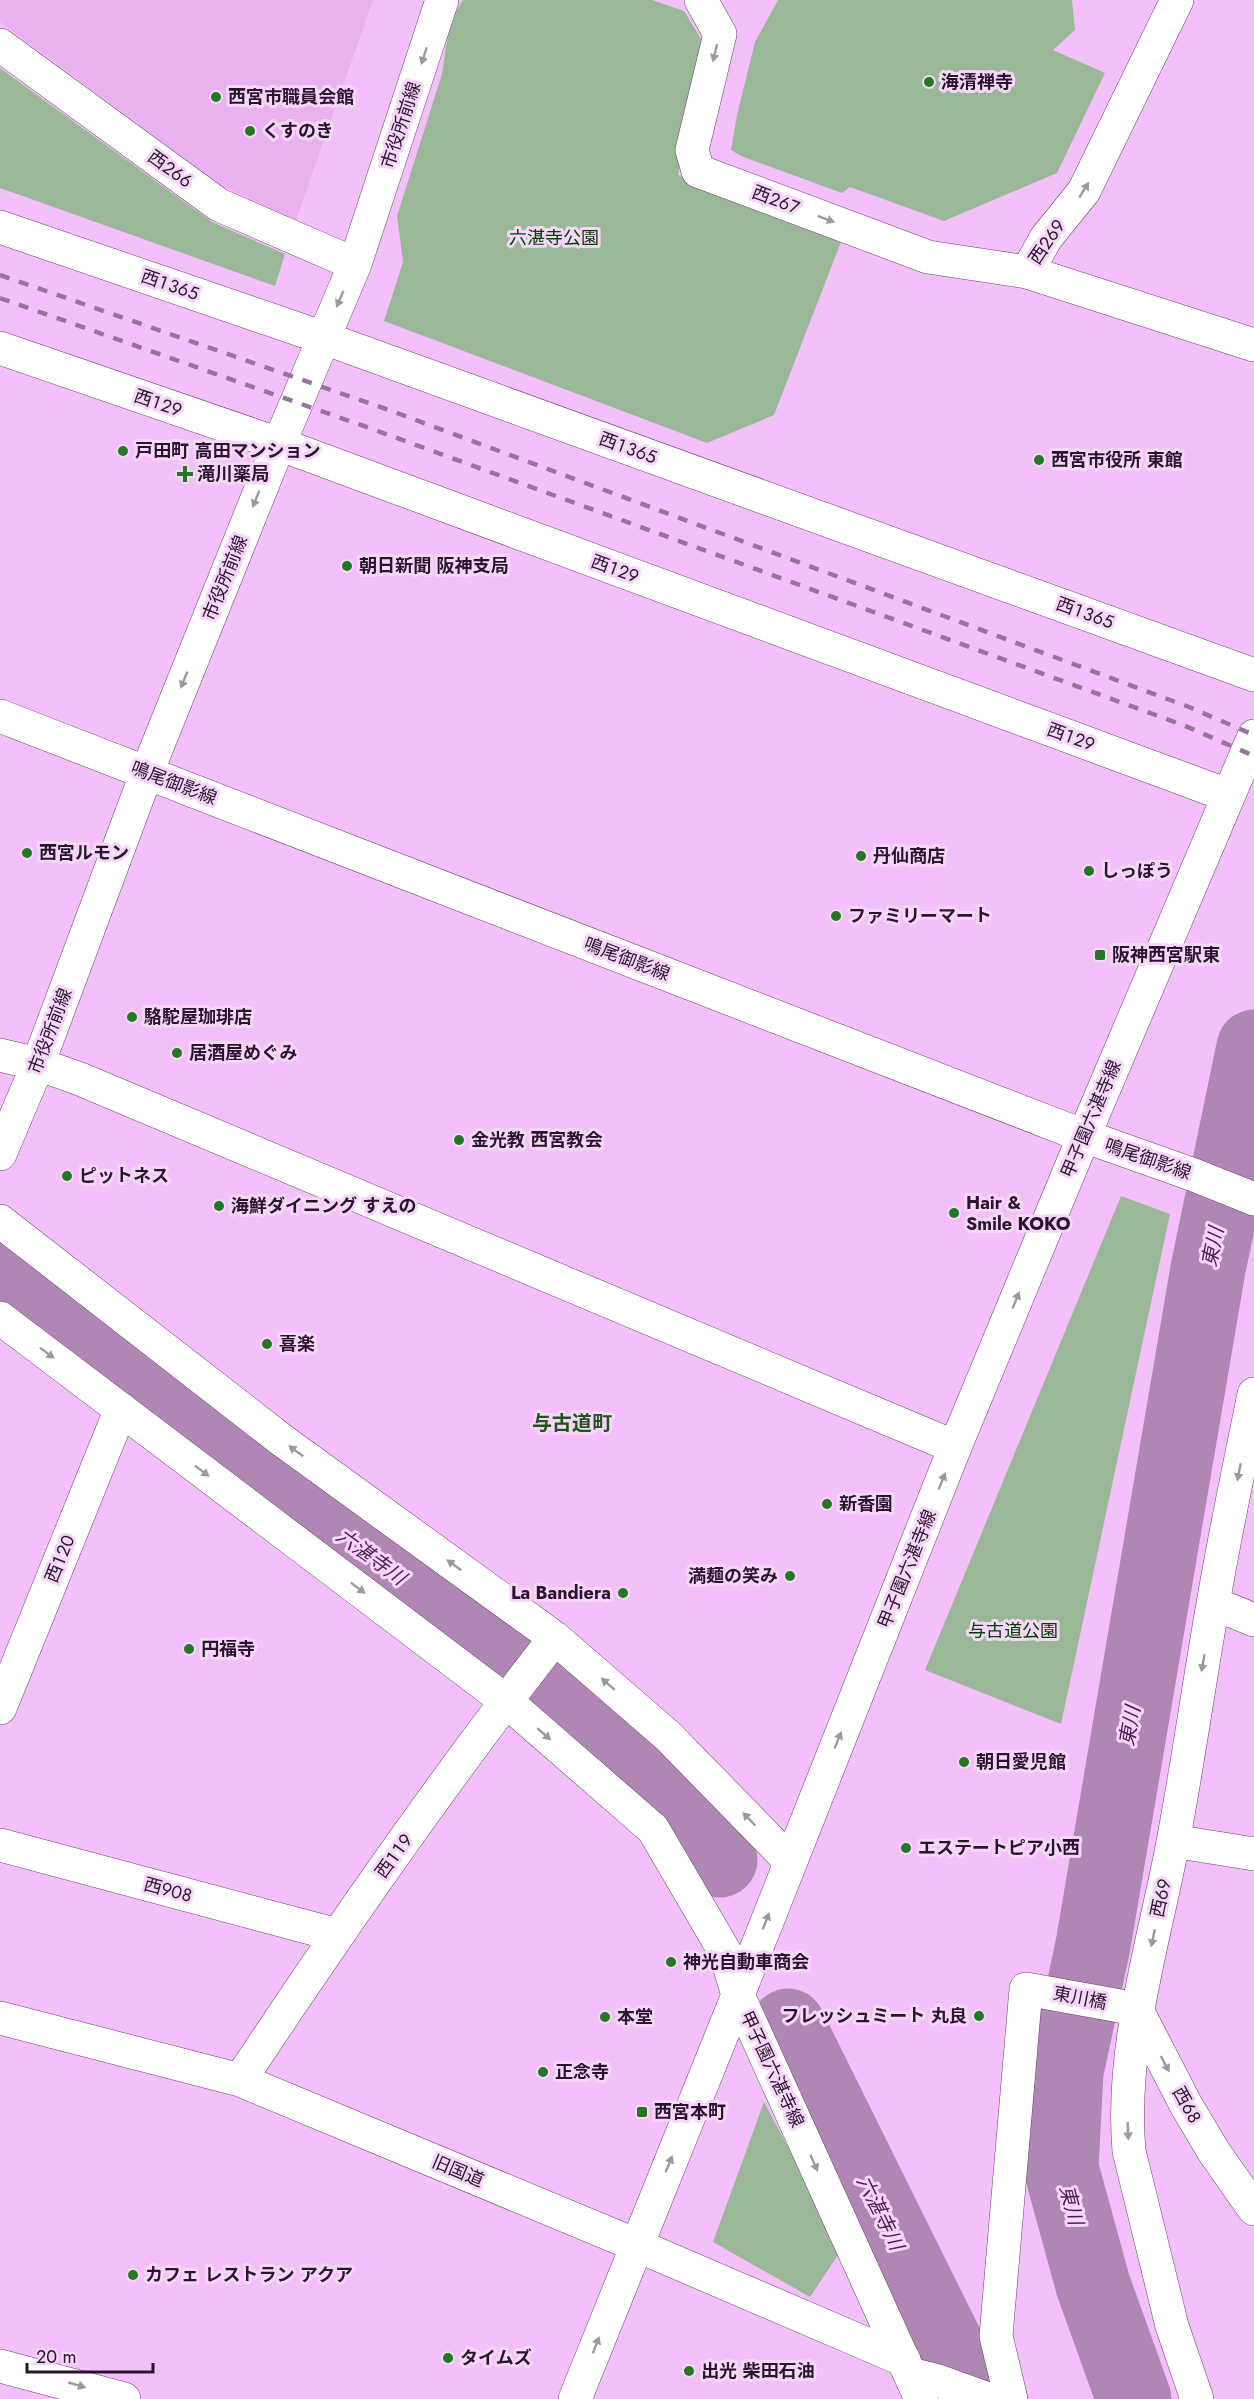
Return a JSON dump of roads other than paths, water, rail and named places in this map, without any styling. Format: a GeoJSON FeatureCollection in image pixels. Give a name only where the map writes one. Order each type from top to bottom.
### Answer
{"type":"FeatureCollection","features":[{"type":"Feature","properties":{"kind":"main road","name":"市役所前線"},"geometry":{"type":"LineString","coordinates":[[0,1154],[38,1064],[147,772],[279,444],[355,264],[442,0]]}},
{"type":"Feature","properties":{"kind":"main road","name":"西２６７"},"geometry":{"type":"LineString","coordinates":[[701,0],[720,34],[692,150],[698,171],[928,257],[1027,272]]}},
{"type":"Feature","properties":{"kind":"main road","name":"西２６９"},"geometry":{"type":"LineString","coordinates":[[1177,0],[1084,191],[1046,238],[1027,272],[1254,345]]}},
{"type":"Feature","properties":{"kind":"main road","name":"西２６６"},"geometry":{"type":"LineString","coordinates":[[0,45],[219,205],[355,264]]}},
{"type":"Feature","properties":{"kind":"main road","name":"西１３６５"},"geometry":{"type":"LineString","coordinates":[[0,227],[324,338],[1254,675]]}},
{"type":"Feature","properties":{"kind":"main road","name":"西１２９"},"geometry":{"type":"LineString","coordinates":[[0,348],[279,444],[1227,795]]}},
{"type":"Feature","properties":{"kind":"main road","name":"鳴尾御影線"},"geometry":{"type":"LineString","coordinates":[[0,717],[1084,1136],[1254,1199]]}},
{"type":"Feature","properties":{"kind":"main road","name":"甲子園六湛寺線"},"geometry":{"type":"LineString","coordinates":[[918,2378],[738,1995],[956,1447],[1084,1136],[1254,736]]}},
{"type":"Feature","properties":{"kind":"main road"},"geometry":{"type":"LineString","coordinates":[[0,1055],[38,1064],[956,1447]]}},
{"type":"Feature","properties":{"kind":"main road"},"geometry":{"type":"LineString","coordinates":[[0,1221],[283,1441],[551,1643],[668,1736],[790,1861]]}},
{"type":"Feature","properties":{"kind":"main road"},"geometry":{"type":"LineString","coordinates":[[0,1318],[512,1694],[653,1829],[725,1952],[738,1995],[575,2399]]}},
{"type":"Feature","properties":{"kind":"main road","name":"西６９"},"geometry":{"type":"LineString","coordinates":[[1197,2399],[1172,2326],[1129,2151],[1127,2129],[1129,2009],[1173,1841],[1213,1603],[1254,1394]]}},
{"type":"Feature","properties":{"kind":"main road","name":"西１２０"},"geometry":{"type":"LineString","coordinates":[[0,1708],[121,1409]]}},
{"type":"Feature","properties":{"kind":"main road"},"geometry":{"type":"LineString","coordinates":[[1213,1603],[1254,1620]]}},
{"type":"Feature","properties":{"kind":"main road","name":"西１１９"},"geometry":{"type":"LineString","coordinates":[[240,2080],[337,1935],[551,1643]]}},
{"type":"Feature","properties":{"kind":"main road"},"geometry":{"type":"LineString","coordinates":[[1173,1841],[1254,1854]]}},
{"type":"Feature","properties":{"kind":"main road","name":"西９０８"},"geometry":{"type":"LineString","coordinates":[[0,1845],[337,1935]]}},
{"type":"Feature","properties":{"kind":"main road","name":"東川橋"},"geometry":{"type":"LineString","coordinates":[[1011,2399],[996,2336],[1033,1990],[1129,2009]]}},
{"type":"Feature","properties":{"kind":"main road","name":"西６８"},"geometry":{"type":"LineString","coordinates":[[1129,2009],[1214,2152],[1250,2189]]}},
{"type":"Feature","properties":{"kind":"main road","name":"旧国道"},"geometry":{"type":"LineString","coordinates":[[0,2018],[240,2080],[636,2244],[918,2378],[988,2399]]}},
{"type":"Feature","properties":{"kind":"main road"},"geometry":{"type":"LineString","coordinates":[[0,2366],[124,2399]]}},
{"type":"Feature","properties":{"kind":"waterway","name":"東川"},"geometry":{"type":"LineString","coordinates":[[1134,2399],[1093,2285],[1061,2168],[1066,2072],[1093,1945],[1208,1269],[1254,1047]]}},
{"type":"Feature","properties":{"kind":"waterway","name":"六湛寺川"},"geometry":{"type":"LineString","coordinates":[[0,1277],[276,1488],[512,1658],[675,1795],[720,1860]]}},
{"type":"Feature","properties":{"kind":"waterway","name":"六湛寺川"},"geometry":{"type":"LineString","coordinates":[[788,2026],[973,2399]]}},
{"type":"Feature","properties":{"kind":"railway"},"geometry":{"type":"LineString","coordinates":[[0,275],[386,409],[1189,707],[1254,735]]}},
{"type":"Feature","properties":{"kind":"railway"},"geometry":{"type":"LineString","coordinates":[[0,298],[375,430],[1183,725],[1254,756]]}},
{"type":"Feature","properties":{"kind":"place","name":"海清禅寺"},"geometry":{"type":"Point","coordinates":[929,82]}},
{"type":"Feature","properties":{"kind":"place","name":"西宮市職員会館"},"geometry":{"type":"Point","coordinates":[216,97]}},
{"type":"Feature","properties":{"kind":"place","name":"くすのき"},"geometry":{"type":"Point","coordinates":[250,131]}},
{"type":"Feature","properties":{"kind":"place","name":"戸田町 高田マンション"},"geometry":{"type":"Point","coordinates":[123,451]}},
{"type":"Feature","properties":{"kind":"place","name":"西宮市役所 東館"},"geometry":{"type":"Point","coordinates":[1039,460]}},
{"type":"Feature","properties":{"kind":"place","name":"滝川薬局"},"geometry":{"type":"Point","coordinates":[185,474]}},
{"type":"Feature","properties":{"kind":"place","name":"朝日新聞 阪神支局"},"geometry":{"type":"Point","coordinates":[347,566]}},
{"type":"Feature","properties":{"kind":"place","name":"西宮ルモン"},"geometry":{"type":"Point","coordinates":[27,853]}},
{"type":"Feature","properties":{"kind":"place","name":"丹仙商店"},"geometry":{"type":"Point","coordinates":[861,856]}},
{"type":"Feature","properties":{"kind":"place","name":"しっぽう"},"geometry":{"type":"Point","coordinates":[1089,871]}},
{"type":"Feature","properties":{"kind":"place","name":"ファミリーマート"},"geometry":{"type":"Point","coordinates":[836,916]}},
{"type":"Feature","properties":{"kind":"place","name":"阪神西宮駅東"},"geometry":{"type":"Point","coordinates":[1100,955]}},
{"type":"Feature","properties":{"kind":"place","name":"駱駝屋珈琲店"},"geometry":{"type":"Point","coordinates":[132,1017]}},
{"type":"Feature","properties":{"kind":"place","name":"居酒屋めぐみ"},"geometry":{"type":"Point","coordinates":[177,1053]}},
{"type":"Feature","properties":{"kind":"place","name":"金光教 西宮教会"},"geometry":{"type":"Point","coordinates":[459,1140]}},
{"type":"Feature","properties":{"kind":"place","name":"ピットネス"},"geometry":{"type":"Point","coordinates":[67,1176]}},
{"type":"Feature","properties":{"kind":"place","name":"海鮮ダイニング すえの"},"geometry":{"type":"Point","coordinates":[219,1206]}},
{"type":"Feature","properties":{"kind":"place","name":"Hair & Smile KOKO"},"geometry":{"type":"Point","coordinates":[954,1213]}},
{"type":"Feature","properties":{"kind":"place","name":"喜楽"},"geometry":{"type":"Point","coordinates":[267,1344]}},
{"type":"Feature","properties":{"kind":"place","name":"新香園"},"geometry":{"type":"Point","coordinates":[827,1504]}},
{"type":"Feature","properties":{"kind":"place","name":"満麺の笑み"},"geometry":{"type":"Point","coordinates":[790,1576]}},
{"type":"Feature","properties":{"kind":"place","name":"La Bandiera"},"geometry":{"type":"Point","coordinates":[623,1593]}},
{"type":"Feature","properties":{"kind":"place","name":"円福寺"},"geometry":{"type":"Point","coordinates":[189,1649]}},
{"type":"Feature","properties":{"kind":"place","name":"朝日愛児館"},"geometry":{"type":"Point","coordinates":[964,1762]}},
{"type":"Feature","properties":{"kind":"place","name":"エステートピア小西"},"geometry":{"type":"Point","coordinates":[906,1848]}},
{"type":"Feature","properties":{"kind":"place","name":"神光自動車商会"},"geometry":{"type":"Point","coordinates":[671,1962]}},
{"type":"Feature","properties":{"kind":"place","name":"フレッシュミート 丸良"},"geometry":{"type":"Point","coordinates":[979,2016]}},
{"type":"Feature","properties":{"kind":"place","name":"本堂"},"geometry":{"type":"Point","coordinates":[605,2017]}},
{"type":"Feature","properties":{"kind":"place","name":"正念寺"},"geometry":{"type":"Point","coordinates":[543,2072]}},
{"type":"Feature","properties":{"kind":"place","name":"西宮本町"},"geometry":{"type":"Point","coordinates":[642,2112]}},
{"type":"Feature","properties":{"kind":"place","name":"カフェ レストラン アクア"},"geometry":{"type":"Point","coordinates":[133,2275]}},
{"type":"Feature","properties":{"kind":"place","name":"タイムズ"},"geometry":{"type":"Point","coordinates":[448,2358]}},
{"type":"Feature","properties":{"kind":"place","name":"出光 柴田石油"},"geometry":{"type":"Point","coordinates":[689,2371]}},
{"type":"Feature","properties":{"kind":"district","name":"与古道町"},"geometry":{"type":"Point","coordinates":[572,1423]}},
{"type":"Feature","properties":{"kind":"park label","name":"六湛寺公園"},"geometry":{"type":"Point","coordinates":[554,238]}},
{"type":"Feature","properties":{"kind":"park label","name":"与古道公園"},"geometry":{"type":"Point","coordinates":[1013,1631]}}]}
